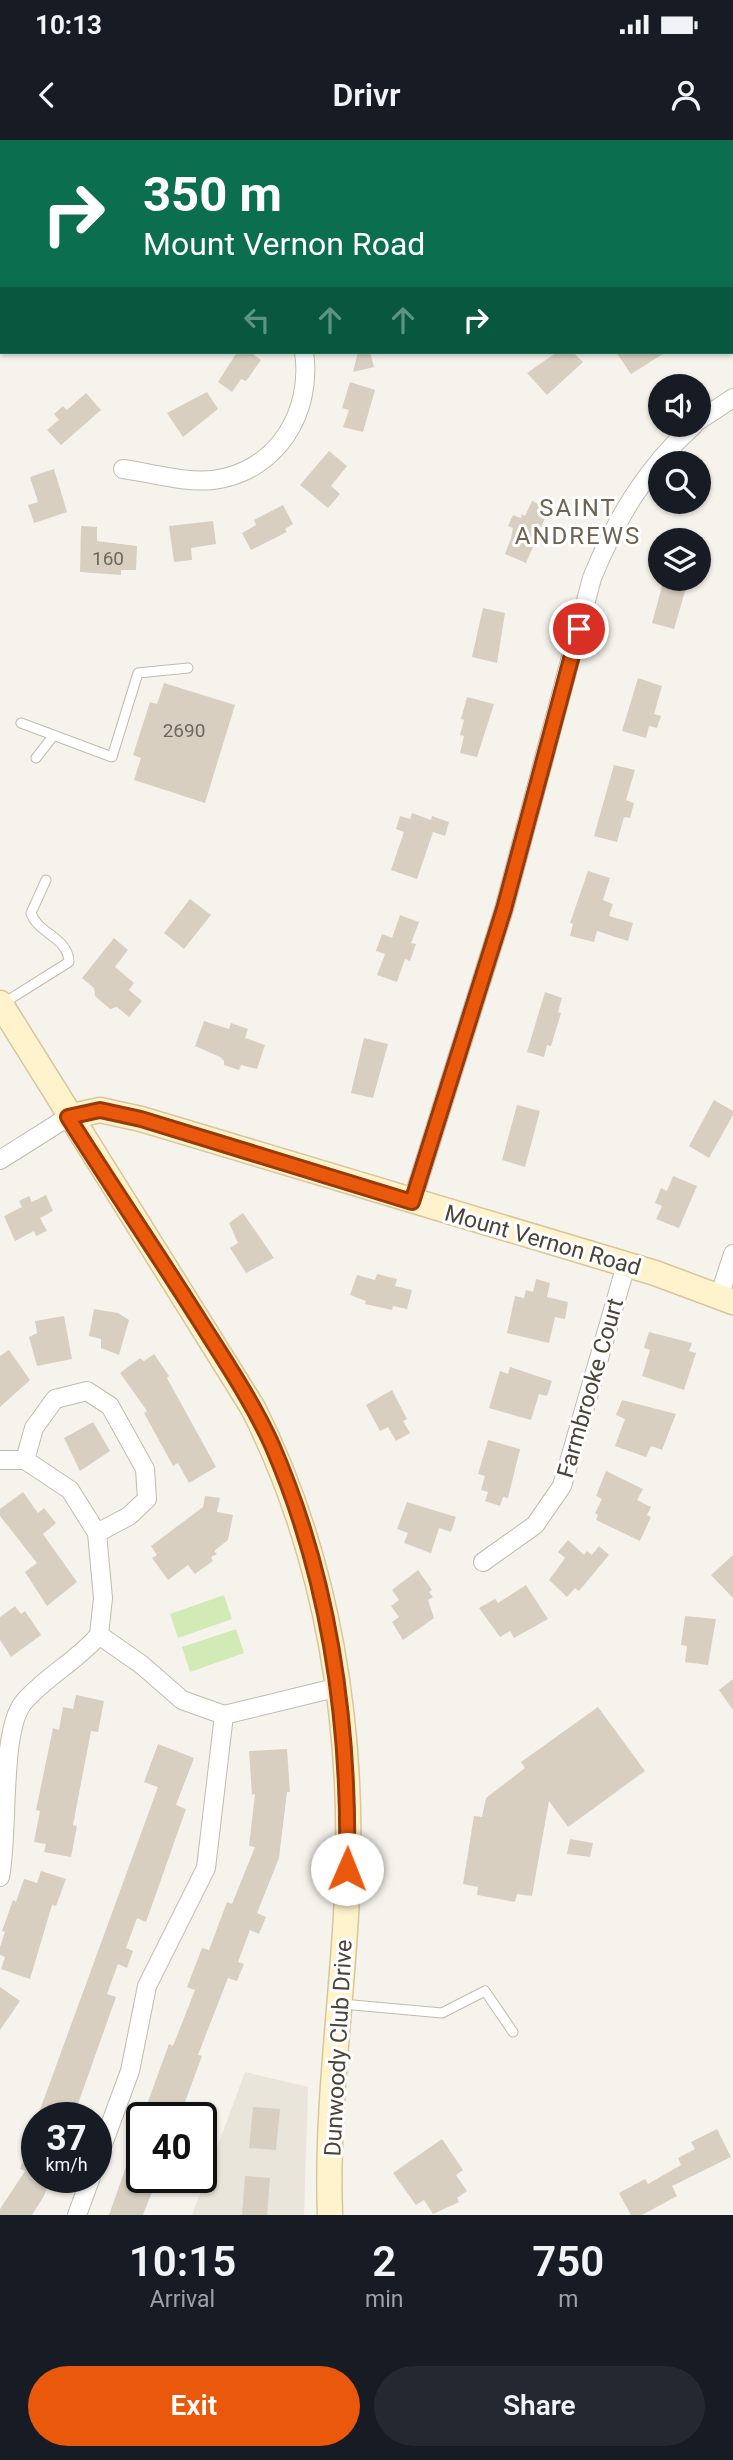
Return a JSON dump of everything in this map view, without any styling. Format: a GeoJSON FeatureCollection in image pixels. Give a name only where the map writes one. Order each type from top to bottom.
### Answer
{"type":"FeatureCollection","features":[{"type":"Feature","properties":{"kind":"street"},"geometry":{"type":"LineString","coordinates":[[123,469],[194,480],[232,476],[253,467],[272,453],[289,433],[299,414],[305,392],[304,354]]}},
{"type":"Feature","properties":{"kind":"street"},"geometry":{"type":"LineString","coordinates":[[711,412],[733,398]]}},
{"type":"Feature","properties":{"kind":"street"},"geometry":{"type":"LineString","coordinates":[[412,1202],[504,909],[593,578],[612,530],[637,487],[683,437]]}},
{"type":"Feature","properties":{"kind":"street","name":"Dunwoody Club Drive"},"geometry":{"type":"LineString","coordinates":[[0,1004],[68,1117],[229,1366],[272,1445],[320,1592],[339,1687],[349,1791],[330,2215]]}},
{"type":"Feature","properties":{"kind":"street","name":"Mount Vernon Road"},"geometry":{"type":"LineString","coordinates":[[68,1117],[100,1110],[141,1119],[626,1265],[726,1300]]}},
{"type":"Feature","properties":{"kind":"street"},"geometry":{"type":"LineString","coordinates":[[0,1160],[68,1117]]}},
{"type":"Feature","properties":{"kind":"street"},"geometry":{"type":"LineString","coordinates":[[726,1300],[733,1254]]}},
{"type":"Feature","properties":{"kind":"street","name":"Farmbrooke Court"},"geometry":{"type":"LineString","coordinates":[[483,1562],[534,1525],[562,1486],[626,1265]]}},
{"type":"Feature","properties":{"kind":"street"},"geometry":{"type":"LineString","coordinates":[[25,1460],[34,1428],[55,1399],[87,1391],[110,1406],[145,1469],[147,1499],[129,1516],[97,1533]]}},
{"type":"Feature","properties":{"kind":"street"},"geometry":{"type":"LineString","coordinates":[[0,1460],[25,1460],[70,1490],[97,1533],[103,1598],[99,1635],[84,1653],[53,1672],[21,1705],[7,1741],[7,1806],[0,1877]]}},
{"type":"Feature","properties":{"kind":"street"},"geometry":{"type":"LineString","coordinates":[[99,1635],[142,1665],[182,1700],[224,1715],[339,1687]]}},
{"type":"Feature","properties":{"kind":"street"},"geometry":{"type":"LineString","coordinates":[[112,2120],[130,2071],[147,1986],[206,1868],[224,1715]]}},
{"type":"Feature","properties":{"kind":"street"},"geometry":{"type":"LineString","coordinates":[[77,2215],[85,2193]]}},
{"type":"Feature","properties":{"kind":"lane"},"geometry":{"type":"LineString","coordinates":[[21,723],[112,757],[138,673],[188,668]]}},
{"type":"Feature","properties":{"kind":"lane"},"geometry":{"type":"LineString","coordinates":[[36,758],[54,735]]}},
{"type":"Feature","properties":{"kind":"lane"},"geometry":{"type":"LineString","coordinates":[[0,1004],[69,961],[62,944],[37,923],[31,914],[46,880]]}},
{"type":"Feature","properties":{"kind":"lane"},"geometry":{"type":"LineString","coordinates":[[340,2004],[442,2013],[485,1991],[513,2032]]}},
{"type":"Feature","properties":{"kind":"shaded area"},"geometry":{"type":"Polygon","coordinates":[[[245,2072],[308,2087],[304,2215],[192,2215],[200,2193],[217,2193],[217,2148],[245,2072]]]}},
{"type":"Feature","properties":{"kind":"green space"},"geometry":{"type":"Polygon","coordinates":[[[224,1595],[232,1619],[178,1638],[170,1614],[224,1595]]]}},
{"type":"Feature","properties":{"kind":"green space"},"geometry":{"type":"Polygon","coordinates":[[[236,1629],[244,1653],[190,1672],[182,1647],[236,1629]]]}},
{"type":"Feature","properties":{"kind":"building"},"geometry":{"type":"Polygon","coordinates":[[[236,354],[253,354],[261,360],[246,381],[241,379],[232,392],[218,382],[236,354]]]}},
{"type":"Feature","properties":{"kind":"building"},"geometry":{"type":"Polygon","coordinates":[[[358,354],[371,354],[374,367],[353,372],[358,354]]]}},
{"type":"Feature","properties":{"kind":"building"},"geometry":{"type":"Polygon","coordinates":[[[554,354],[575,354],[583,362],[547,395],[527,373],[554,354]]]}},
{"type":"Feature","properties":{"kind":"building"},"geometry":{"type":"Polygon","coordinates":[[[617,354],[663,354],[631,374],[617,354]]]}},
{"type":"Feature","properties":{"kind":"building"},"geometry":{"type":"Polygon","coordinates":[[[350,382],[375,390],[363,432],[343,427],[349,410],[342,408],[350,382]]]}},
{"type":"Feature","properties":{"kind":"building"},"geometry":{"type":"Polygon","coordinates":[[[207,392],[218,409],[183,437],[167,413],[207,392]]]}},
{"type":"Feature","properties":{"kind":"building"},"geometry":{"type":"Polygon","coordinates":[[[86,393],[101,410],[61,445],[47,430],[59,420],[54,414],[63,406],[67,410],[86,393]]]}},
{"type":"Feature","properties":{"kind":"building"},"geometry":{"type":"Polygon","coordinates":[[[329,451],[347,466],[331,486],[340,494],[328,508],[300,485],[329,451]]]}},
{"type":"Feature","properties":{"kind":"building"},"geometry":{"type":"Polygon","coordinates":[[[54,469],[67,512],[34,523],[28,505],[38,502],[30,477],[54,469]]]}},
{"type":"Feature","properties":{"kind":"building"},"geometry":{"type":"Polygon","coordinates":[[[532,501],[549,509],[526,563],[505,554],[513,528],[508,526],[513,515],[521,518],[522,514],[525,516],[532,501]]]}},
{"type":"Feature","properties":{"kind":"building"},"geometry":{"type":"Polygon","coordinates":[[[283,505],[293,524],[285,529],[287,532],[251,550],[242,533],[256,525],[254,520],[283,505]]]}},
{"type":"Feature","properties":{"kind":"building"},"geometry":{"type":"Polygon","coordinates":[[[213,521],[216,544],[191,548],[192,560],[174,562],[169,526],[213,521]]]}},
{"type":"Feature","properties":{"kind":"building"},"geometry":{"type":"Polygon","coordinates":[[[81,526],[97,527],[97,541],[137,546],[136,570],[121,570],[121,575],[80,572],[81,526]]]}},
{"type":"Feature","properties":{"kind":"building"},"geometry":{"type":"Polygon","coordinates":[[[661,591],[685,591],[674,629],[652,623],[661,591]]]}},
{"type":"Feature","properties":{"kind":"building"},"geometry":{"type":"Polygon","coordinates":[[[483,608],[505,613],[497,663],[472,657],[483,608]]]}},
{"type":"Feature","properties":{"kind":"building"},"geometry":{"type":"Polygon","coordinates":[[[638,678],[662,686],[654,714],[661,716],[657,728],[649,726],[646,738],[622,731],[638,678]]]}},
{"type":"Feature","properties":{"kind":"building"},"geometry":{"type":"Polygon","coordinates":[[[164,683],[235,705],[205,803],[134,780],[141,758],[133,755],[150,702],[157,704],[164,683]]]}},
{"type":"Feature","properties":{"kind":"building"},"geometry":{"type":"Polygon","coordinates":[[[467,697],[494,704],[477,757],[460,753],[464,736],[460,735],[464,720],[461,719],[467,697]]]}},
{"type":"Feature","properties":{"kind":"building"},"geometry":{"type":"Polygon","coordinates":[[[614,765],[635,770],[626,800],[634,803],[630,818],[624,817],[617,842],[594,836],[614,765]]]}},
{"type":"Feature","properties":{"kind":"building"},"geometry":{"type":"Polygon","coordinates":[[[412,813],[431,820],[432,816],[449,822],[445,836],[433,832],[417,879],[391,870],[404,832],[396,829],[400,816],[410,819],[412,813]]]}},
{"type":"Feature","properties":{"kind":"building"},"geometry":{"type":"Polygon","coordinates":[[[588,871],[610,878],[603,900],[613,904],[609,916],[633,923],[628,941],[597,931],[594,942],[570,936],[573,924],[570,923],[588,871]]]}},
{"type":"Feature","properties":{"kind":"building"},"geometry":{"type":"Polygon","coordinates":[[[190,899],[211,915],[184,949],[164,933],[190,899]]]}},
{"type":"Feature","properties":{"kind":"building"},"geometry":{"type":"Polygon","coordinates":[[[400,915],[419,922],[411,943],[416,944],[410,961],[405,959],[397,982],[377,975],[385,954],[376,951],[382,934],[392,938],[400,915]]]}},
{"type":"Feature","properties":{"kind":"building"},"geometry":{"type":"Polygon","coordinates":[[[114,938],[128,950],[115,967],[134,983],[129,990],[142,1001],[129,1017],[117,1007],[110,1009],[95,996],[94,988],[82,978],[114,938]]]}},
{"type":"Feature","properties":{"kind":"building"},"geometry":{"type":"Polygon","coordinates":[[[545,992],[562,998],[558,1012],[561,1013],[551,1046],[547,1045],[544,1057],[527,1052],[545,992]]]}},
{"type":"Feature","properties":{"kind":"building"},"geometry":{"type":"Polygon","coordinates":[[[204,1021],[229,1029],[231,1023],[248,1029],[245,1038],[265,1045],[257,1069],[241,1065],[239,1070],[224,1065],[220,1057],[195,1046],[204,1021]]]}},
{"type":"Feature","properties":{"kind":"building"},"geometry":{"type":"Polygon","coordinates":[[[364,1038],[388,1044],[373,1098],[351,1093],[364,1038]]]}},
{"type":"Feature","properties":{"kind":"building"},"geometry":{"type":"Polygon","coordinates":[[[714,1100],[733,1111],[733,1115],[709,1158],[689,1146],[714,1100]]]}},
{"type":"Feature","properties":{"kind":"building"},"geometry":{"type":"Polygon","coordinates":[[[517,1105],[540,1111],[525,1167],[502,1160],[517,1105]]]}},
{"type":"Feature","properties":{"kind":"building"},"geometry":{"type":"Polygon","coordinates":[[[673,1176],[697,1186],[679,1228],[656,1219],[662,1206],[655,1203],[661,1188],[667,1191],[673,1176]]]}},
{"type":"Feature","properties":{"kind":"building"},"geometry":{"type":"Polygon","coordinates":[[[46,1195],[53,1211],[40,1218],[47,1231],[36,1236],[34,1231],[15,1241],[4,1216],[22,1207],[19,1201],[29,1196],[32,1202],[46,1195]]]}},
{"type":"Feature","properties":{"kind":"building"},"geometry":{"type":"Polygon","coordinates":[[[243,1213],[274,1258],[246,1273],[230,1248],[238,1243],[229,1223],[243,1213]]]}},
{"type":"Feature","properties":{"kind":"building"},"geometry":{"type":"Polygon","coordinates":[[[377,1274],[397,1279],[395,1286],[412,1290],[407,1309],[393,1306],[392,1310],[365,1304],[366,1301],[350,1295],[357,1275],[375,1280],[377,1274]]]}},
{"type":"Feature","properties":{"kind":"building"},"geometry":{"type":"Polygon","coordinates":[[[536,1279],[550,1283],[547,1297],[568,1302],[565,1319],[555,1317],[549,1343],[507,1333],[515,1296],[524,1298],[526,1290],[533,1292],[536,1279]]]}},
{"type":"Feature","properties":{"kind":"building"},"geometry":{"type":"Polygon","coordinates":[[[94,1309],[118,1313],[129,1320],[119,1355],[101,1348],[101,1339],[89,1336],[94,1309]]]}},
{"type":"Feature","properties":{"kind":"building"},"geometry":{"type":"Polygon","coordinates":[[[64,1316],[72,1359],[37,1366],[29,1337],[37,1333],[35,1321],[64,1316]]]}},
{"type":"Feature","properties":{"kind":"building"},"geometry":{"type":"Polygon","coordinates":[[[649,1332],[692,1343],[689,1351],[696,1353],[684,1390],[642,1376],[650,1350],[644,1348],[649,1332]]]}},
{"type":"Feature","properties":{"kind":"building"},"geometry":{"type":"Polygon","coordinates":[[[9,1350],[30,1380],[0,1407],[0,1356],[9,1350]]]}},
{"type":"Feature","properties":{"kind":"building"},"geometry":{"type":"Polygon","coordinates":[[[154,1354],[169,1376],[167,1378],[216,1467],[189,1483],[178,1463],[173,1466],[144,1413],[147,1411],[120,1373],[140,1358],[144,1361],[154,1354]]]}},
{"type":"Feature","properties":{"kind":"building"},"geometry":{"type":"Polygon","coordinates":[[[510,1367],[552,1381],[547,1396],[539,1394],[531,1420],[489,1408],[500,1371],[508,1374],[510,1367]]]}},
{"type":"Feature","properties":{"kind":"building"},"geometry":{"type":"Polygon","coordinates":[[[392,1390],[407,1419],[403,1421],[410,1433],[396,1441],[388,1427],[380,1431],[366,1405],[392,1390]]]}},
{"type":"Feature","properties":{"kind":"building"},"geometry":{"type":"Polygon","coordinates":[[[622,1400],[676,1414],[662,1450],[651,1446],[646,1457],[615,1446],[625,1419],[616,1415],[622,1400]]]}},
{"type":"Feature","properties":{"kind":"building"},"geometry":{"type":"Polygon","coordinates":[[[93,1422],[110,1451],[80,1471],[64,1438],[93,1422]]]}},
{"type":"Feature","properties":{"kind":"building"},"geometry":{"type":"Polygon","coordinates":[[[488,1440],[520,1449],[508,1498],[503,1497],[500,1506],[485,1501],[488,1492],[481,1490],[485,1476],[478,1474],[488,1440]]]}},
{"type":"Feature","properties":{"kind":"building"},"geometry":{"type":"Polygon","coordinates":[[[606,1471],[643,1489],[637,1500],[651,1507],[647,1515],[651,1517],[640,1541],[596,1520],[598,1515],[595,1513],[602,1499],[596,1496],[606,1471]]]}},
{"type":"Feature","properties":{"kind":"building"},"geometry":{"type":"Polygon","coordinates":[[[23,1492],[38,1513],[44,1508],[56,1523],[43,1534],[77,1582],[47,1606],[25,1572],[37,1563],[0,1516],[0,1509],[23,1492]]]}},
{"type":"Feature","properties":{"kind":"building"},"geometry":{"type":"Polygon","coordinates":[[[205,1496],[220,1498],[217,1512],[233,1515],[228,1540],[214,1551],[217,1554],[211,1557],[213,1561],[195,1574],[188,1565],[168,1580],[152,1558],[157,1555],[151,1546],[203,1507],[205,1496]]]}},
{"type":"Feature","properties":{"kind":"building"},"geometry":{"type":"Polygon","coordinates":[[[407,1502],[456,1517],[451,1532],[439,1528],[431,1553],[404,1543],[408,1533],[397,1529],[407,1502]]]}},
{"type":"Feature","properties":{"kind":"building"},"geometry":{"type":"Polygon","coordinates":[[[568,1540],[584,1555],[587,1551],[592,1555],[599,1546],[609,1555],[579,1591],[575,1588],[567,1597],[549,1580],[565,1558],[558,1552],[568,1540]]]}},
{"type":"Feature","properties":{"kind":"building"},"geometry":{"type":"Polygon","coordinates":[[[733,1555],[733,1598],[711,1575],[733,1555]]]}},
{"type":"Feature","properties":{"kind":"building"},"geometry":{"type":"Polygon","coordinates":[[[418,1570],[432,1590],[429,1592],[433,1597],[428,1600],[434,1618],[403,1640],[392,1622],[399,1617],[391,1606],[399,1600],[392,1590],[418,1570]]]}},
{"type":"Feature","properties":{"kind":"building"},"geometry":{"type":"Polygon","coordinates":[[[526,1585],[548,1619],[514,1638],[510,1631],[500,1637],[479,1608],[495,1599],[498,1603],[526,1585]]]}},
{"type":"Feature","properties":{"kind":"building"},"geometry":{"type":"Polygon","coordinates":[[[15,1606],[21,1614],[25,1611],[41,1635],[11,1657],[0,1640],[0,1617],[15,1606]]]}},
{"type":"Feature","properties":{"kind":"building"},"geometry":{"type":"Polygon","coordinates":[[[685,1616],[716,1619],[708,1665],[685,1662],[687,1646],[681,1645],[685,1616]]]}},
{"type":"Feature","properties":{"kind":"building"},"geometry":{"type":"Polygon","coordinates":[[[733,1679],[733,1710],[719,1690],[733,1679]]]}},
{"type":"Feature","properties":{"kind":"building"},"geometry":{"type":"Polygon","coordinates":[[[76,1695],[104,1701],[98,1732],[91,1731],[73,1825],[77,1826],[71,1857],[44,1852],[46,1844],[34,1842],[40,1811],[36,1810],[53,1728],[59,1730],[63,1707],[73,1709],[76,1695]]]}},
{"type":"Feature","properties":{"kind":"building"},"geometry":{"type":"Polygon","coordinates":[[[598,1707],[645,1771],[568,1827],[549,1801],[532,1896],[517,1894],[515,1902],[477,1895],[478,1887],[463,1884],[474,1816],[482,1817],[486,1798],[525,1768],[521,1762],[598,1707]]]}},
{"type":"Feature","properties":{"kind":"building"},"geometry":{"type":"Polygon","coordinates":[[[158,1744],[194,1758],[176,1805],[186,1809],[146,1922],[137,1918],[126,1948],[133,1951],[127,1968],[118,1964],[107,1994],[116,1997],[79,2102],[43,2102],[158,1787],[144,1782],[158,1744]]]}},
{"type":"Feature","properties":{"kind":"building"},"geometry":{"type":"Polygon","coordinates":[[[287,1749],[290,1792],[287,1792],[279,1858],[257,1913],[266,1917],[259,1934],[250,1930],[238,1962],[244,1964],[237,1981],[228,1978],[198,2055],[202,2056],[185,2102],[148,2102],[169,2044],[173,2046],[195,1990],[187,1987],[202,1948],[209,1950],[227,1902],[232,1904],[255,1847],[249,1846],[255,1794],[252,1795],[249,1751],[287,1749]]]}},
{"type":"Feature","properties":{"kind":"building"},"geometry":{"type":"Polygon","coordinates":[[[570,1839],[593,1843],[590,1857],[567,1854],[570,1839]]]}},
{"type":"Feature","properties":{"kind":"building"},"geometry":{"type":"Polygon","coordinates":[[[41,1871],[66,1879],[56,1906],[52,1905],[30,1979],[1,1969],[5,1957],[0,1955],[0,1947],[5,1932],[2,1931],[24,1879],[37,1883],[41,1871]]]}},
{"type":"Feature","properties":{"kind":"building"},"geometry":{"type":"Polygon","coordinates":[[[0,1987],[20,2001],[0,2030],[0,1987]]]}},
{"type":"Feature","properties":{"kind":"building"},"geometry":{"type":"Polygon","coordinates":[[[253,2107],[280,2109],[276,2150],[249,2148],[253,2107]]]}},
{"type":"Feature","properties":{"kind":"building"},"geometry":{"type":"Polygon","coordinates":[[[717,2129],[731,2157],[672,2186],[677,2196],[642,2215],[631,2215],[619,2193],[645,2179],[648,2184],[681,2165],[678,2158],[695,2149],[691,2142],[717,2129]]]}},
{"type":"Feature","properties":{"kind":"building"},"geometry":{"type":"Polygon","coordinates":[[[442,2139],[463,2170],[456,2175],[467,2191],[457,2198],[459,2202],[433,2214],[424,2200],[416,2205],[393,2173],[442,2139]]]}},
{"type":"Feature","properties":{"kind":"building"},"geometry":{"type":"Polygon","coordinates":[[[126,2167],[126,2193],[152,2193],[143,2215],[109,2215],[126,2167]]]}},
{"type":"Feature","properties":{"kind":"building"},"geometry":{"type":"Polygon","coordinates":[[[245,2176],[270,2178],[267,2215],[242,2215],[245,2176]]]}},
{"type":"Feature","properties":{"kind":"building"},"geometry":{"type":"Polygon","coordinates":[[[21,2177],[21,2193],[45,2193],[32,2215],[0,2215],[0,2209],[21,2177]]]}},
{"type":"Feature","properties":{"kind":"district","name":"SAINT ANDREWS"},"geometry":{"type":"Point","coordinates":[578,522]}},
{"type":"Feature","properties":{"kind":"route"},"geometry":{"type":"LineString","coordinates":[[347,1869],[347,1761],[342,1709],[329,1634],[302,1531],[272,1445],[229,1366],[154,1245],[68,1117],[100,1110],[141,1119],[412,1202],[504,909],[579,629]]}}]}
